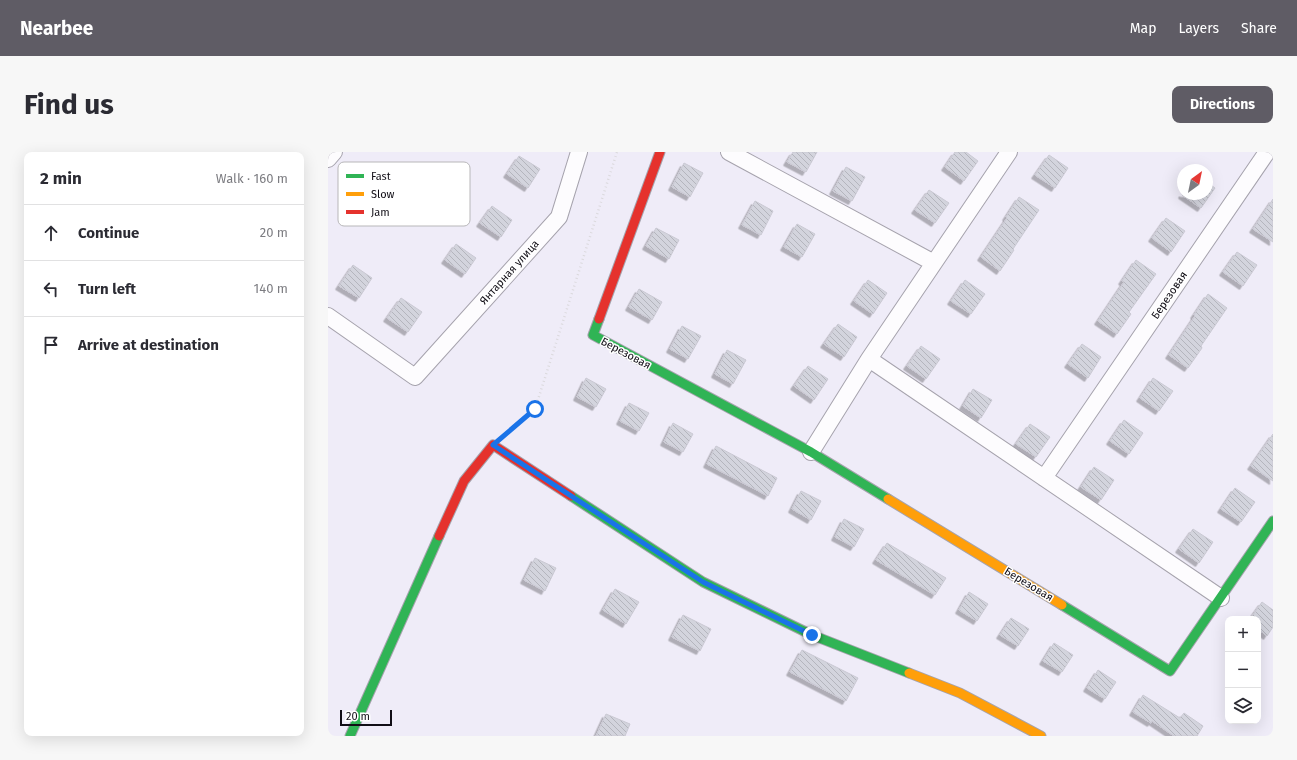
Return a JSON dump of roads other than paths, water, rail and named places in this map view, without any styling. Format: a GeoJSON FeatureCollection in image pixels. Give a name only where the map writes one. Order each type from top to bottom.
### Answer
{"type":"FeatureCollection","features":[{"type":"Feature","properties":{"kind":"street"},"geometry":{"type":"LineString","coordinates":[[328,159],[334,152]]}},
{"type":"Feature","properties":{"kind":"street","name":"Янтарная улица"},"geometry":{"type":"LineString","coordinates":[[328,316],[415,377],[559,217],[579,152]]}},
{"type":"Feature","properties":{"kind":"street","name":"Березовая"},"geometry":{"type":"LineString","coordinates":[[660,152],[593,336],[811,452],[1170,671],[1273,521]]}},
{"type":"Feature","properties":{"kind":"street"},"geometry":{"type":"LineString","coordinates":[[729,152],[934,263]]}},
{"type":"Feature","properties":{"kind":"street"},"geometry":{"type":"LineString","coordinates":[[811,452],[868,358],[1009,152]]}},
{"type":"Feature","properties":{"kind":"street","name":"Березовая"},"geometry":{"type":"LineString","coordinates":[[1044,478],[1267,152]]}},
{"type":"Feature","properties":{"kind":"street"},"geometry":{"type":"LineString","coordinates":[[868,358],[1221,598]]}},
{"type":"Feature","properties":{"kind":"street"},"geometry":{"type":"LineString","coordinates":[[350,736],[464,481],[493,445],[703,582],[812,635],[960,693],[1041,736]]}}]}
